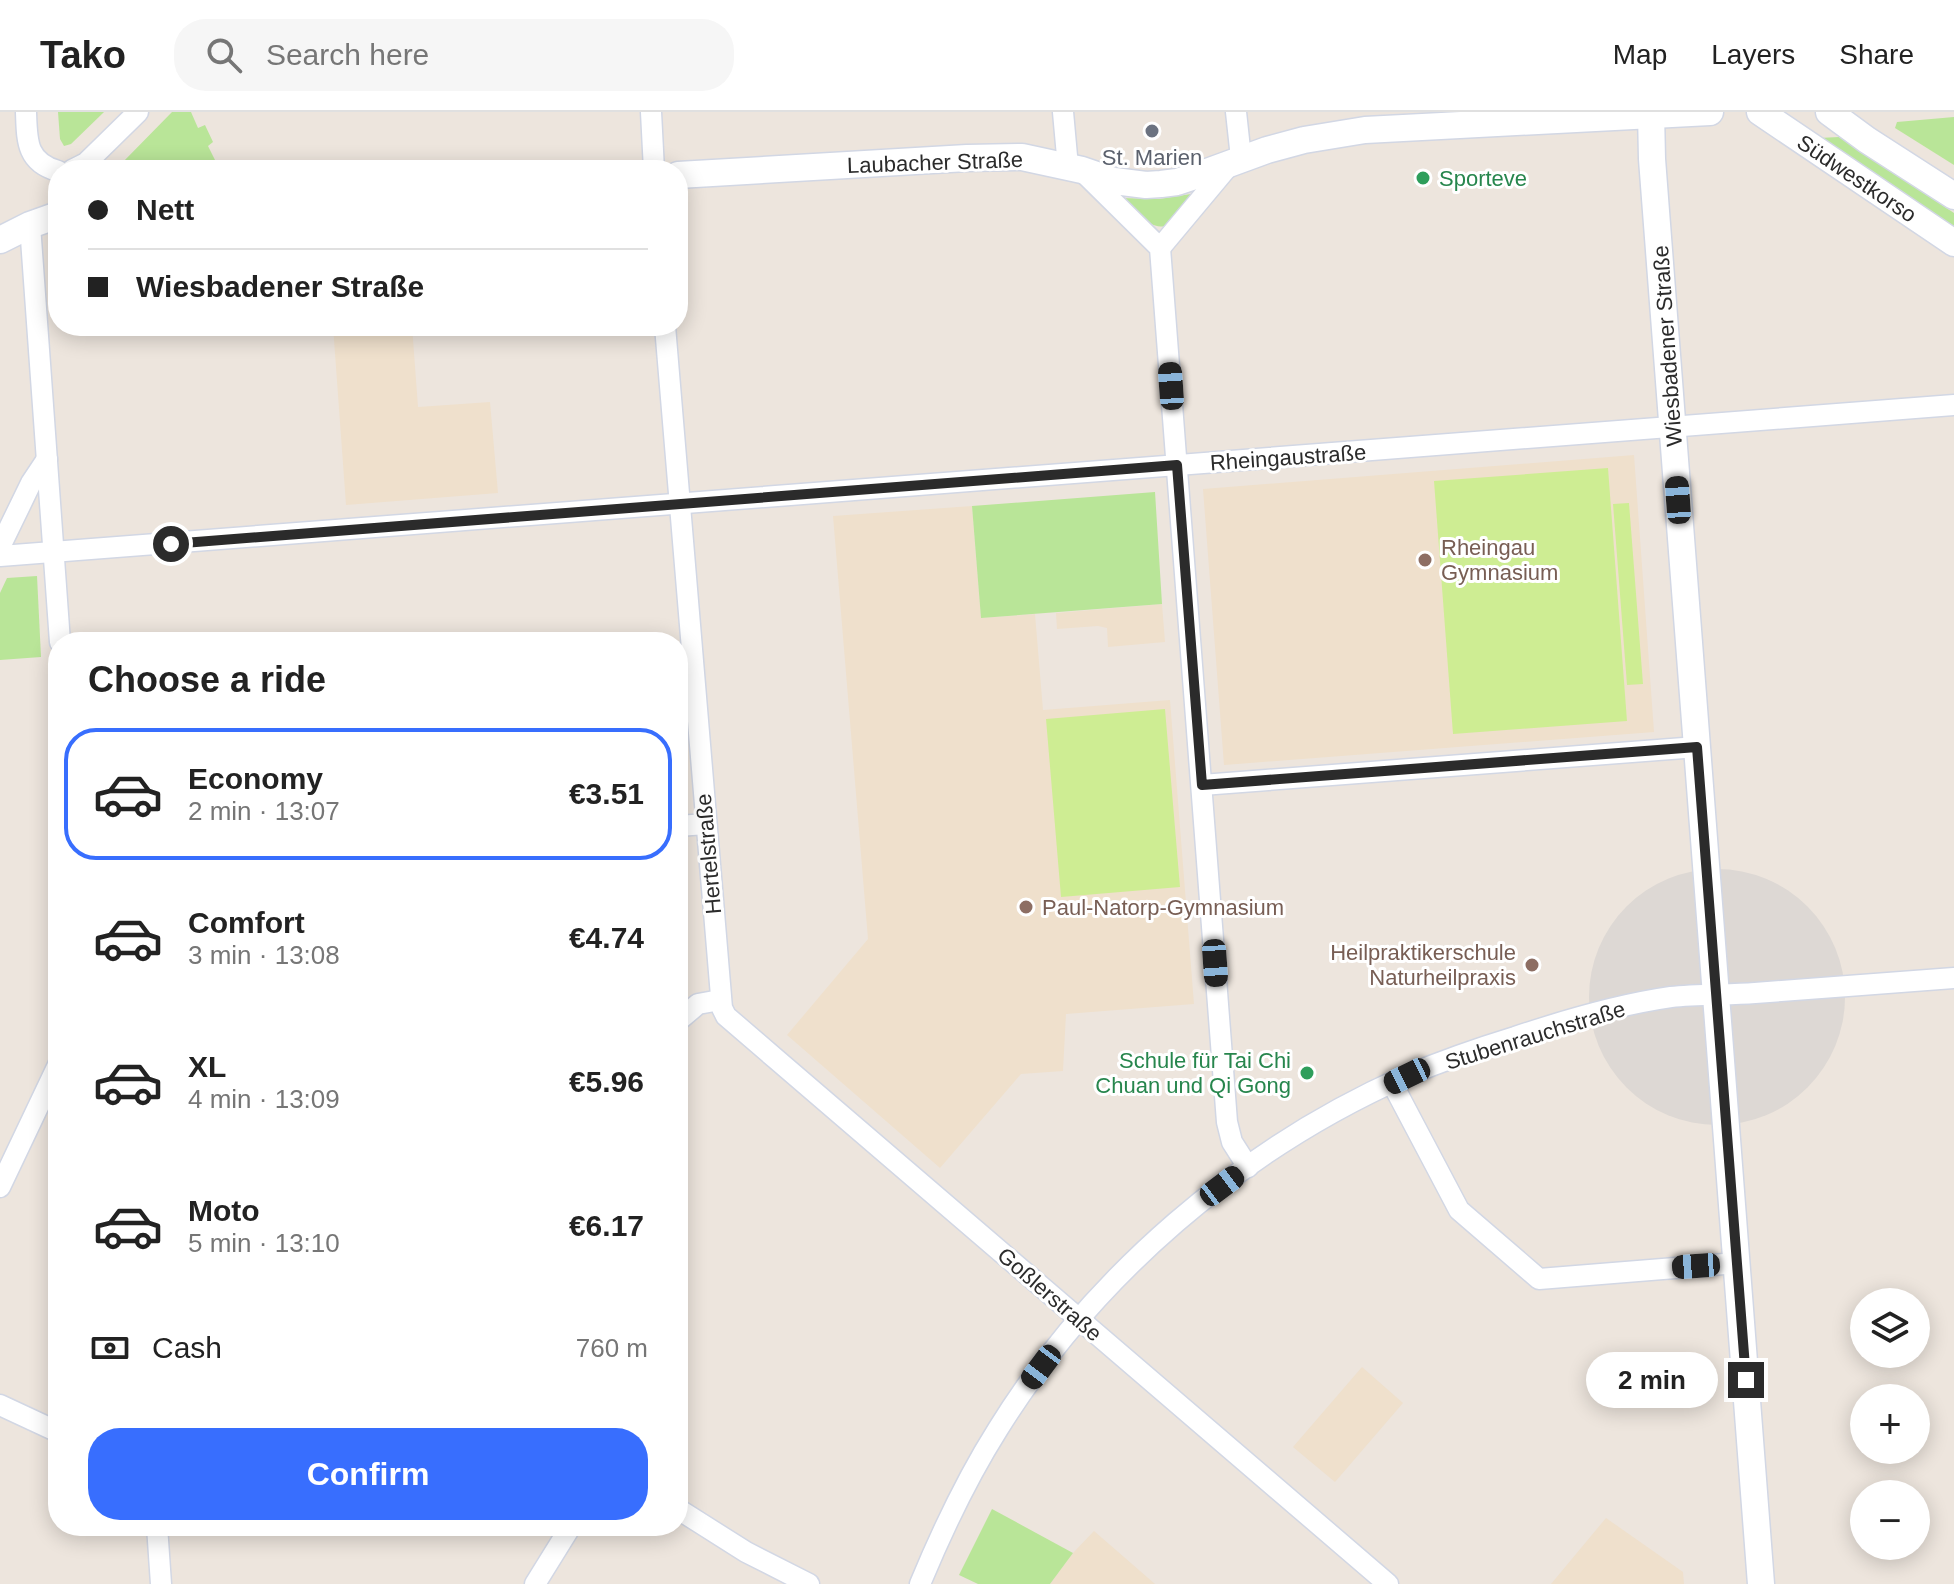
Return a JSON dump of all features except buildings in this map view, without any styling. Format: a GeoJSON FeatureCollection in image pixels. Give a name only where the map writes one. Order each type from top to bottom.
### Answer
{"type":"FeatureCollection","features":[{"type":"Feature","properties":{"kind":"street"},"geometry":{"type":"LineString","coordinates":[[26,112],[29,146],[37,159],[48,168]]}},
{"type":"Feature","properties":{"kind":"street"},"geometry":{"type":"LineString","coordinates":[[89,160],[138,112]]}},
{"type":"Feature","properties":{"kind":"street"},"geometry":{"type":"LineString","coordinates":[[651,112],[653,160]]}},
{"type":"Feature","properties":{"kind":"street"},"geometry":{"type":"LineString","coordinates":[[1063,112],[1075,169],[1160,248],[1227,1122],[1232,1142],[1248,1167]]}},
{"type":"Feature","properties":{"kind":"street"},"geometry":{"type":"LineString","coordinates":[[1160,248],[1236,161],[1236,112]]}},
{"type":"Feature","properties":{"kind":"street","name":"Laubacher Straße"},"geometry":{"type":"LineString","coordinates":[[688,174],[1022,157],[1114,181],[1146,185],[1177,182],[1304,140],[1365,130],[1710,112]]}},
{"type":"Feature","properties":{"kind":"street","name":"Südwestkorso"},"geometry":{"type":"LineString","coordinates":[[1760,112],[1954,243]]}},
{"type":"Feature","properties":{"kind":"street","name":"Südwestkorso"},"geometry":{"type":"LineString","coordinates":[[1829,112],[1954,196]]}},
{"type":"Feature","properties":{"kind":"street","name":"Wiesbadener Straße"},"geometry":{"type":"LineString","coordinates":[[1651,114],[1761,1584]]}},
{"type":"Feature","properties":{"kind":"street"},"geometry":{"type":"LineString","coordinates":[[0,240],[48,219]]}},
{"type":"Feature","properties":{"kind":"street"},"geometry":{"type":"LineString","coordinates":[[30,225],[59,632]]}},
{"type":"Feature","properties":{"kind":"street","name":"Hertelstraße"},"geometry":{"type":"LineString","coordinates":[[666,336],[720,1000]]}},
{"type":"Feature","properties":{"kind":"street","name":"Rheingaustraße"},"geometry":{"type":"LineString","coordinates":[[0,556],[1954,405]]}},
{"type":"Feature","properties":{"kind":"street"},"geometry":{"type":"LineString","coordinates":[[0,547],[31,483],[47,459]]}},
{"type":"Feature","properties":{"kind":"street"},"geometry":{"type":"LineString","coordinates":[[1202,785],[1697,747]]}},
{"type":"Feature","properties":{"kind":"street"},"geometry":{"type":"LineString","coordinates":[[688,825],[706,824]]}},
{"type":"Feature","properties":{"kind":"street","name":"Stubenrauchstraße"},"geometry":{"type":"LineString","coordinates":[[920,1584],[979,1459],[1019,1396],[1080,1319],[1138,1257],[1186,1215],[1248,1167],[1308,1128],[1392,1083],[1476,1049],[1576,1019],[1672,997],[1954,978]]}},
{"type":"Feature","properties":{"kind":"street"},"geometry":{"type":"LineString","coordinates":[[688,1012],[698,1004],[720,1000]]}},
{"type":"Feature","properties":{"kind":"street","name":"Goßlerstraße"},"geometry":{"type":"LineString","coordinates":[[720,1000],[726,1016],[1388,1584]]}},
{"type":"Feature","properties":{"kind":"street"},"geometry":{"type":"LineString","coordinates":[[1392,1083],[1459,1210],[1539,1279],[1737,1263]]}},
{"type":"Feature","properties":{"kind":"street"},"geometry":{"type":"LineString","coordinates":[[0,1187],[48,1086]]}},
{"type":"Feature","properties":{"kind":"street"},"geometry":{"type":"LineString","coordinates":[[0,1405],[48,1427]]}},
{"type":"Feature","properties":{"kind":"street"},"geometry":{"type":"LineString","coordinates":[[688,1515],[746,1552],[809,1584]]}},
{"type":"Feature","properties":{"kind":"street"},"geometry":{"type":"LineString","coordinates":[[158,1536],[161,1584]]}},
{"type":"Feature","properties":{"kind":"street"},"geometry":{"type":"LineString","coordinates":[[535,1584],[565,1536]]}},
{"type":"Feature","properties":{"kind":"shaded area"},"geometry":{"type":"Polygon","coordinates":[[[334,336],[413,336],[418,407],[490,402],[498,493],[346,505],[334,336]]]}},
{"type":"Feature","properties":{"kind":"shaded area","name":"Rheingau Gymnasium"},"geometry":{"type":"Polygon","coordinates":[[[1634,455],[1654,732],[1224,765],[1203,489],[1634,455]]]}},
{"type":"Feature","properties":{"kind":"shaded area","name":"Paul-Natorp-Gymnasium"},"geometry":{"type":"Polygon","coordinates":[[[972,506],[981,618],[1035,614],[1043,710],[1170,700],[1194,1004],[1066,1014],[1063,1071],[1021,1074],[940,1168],[787,1035],[868,939],[833,516],[972,506]]]}},
{"type":"Feature","properties":{"kind":"shaded area"},"geometry":{"type":"Polygon","coordinates":[[[1162,604],[1165,642],[1108,647],[1107,628],[1057,629],[1056,613],[1162,604]]]}},
{"type":"Feature","properties":{"kind":"shaded area"},"geometry":{"type":"Polygon","coordinates":[[[1717,869],[1754,874],[1788,890],[1808,906],[1824,926],[1840,960],[1845,997],[1840,1034],[1824,1068],[1808,1088],[1788,1104],[1754,1120],[1717,1125],[1680,1120],[1646,1104],[1626,1088],[1610,1068],[1594,1034],[1589,997],[1594,960],[1610,926],[1626,906],[1646,890],[1680,874],[1717,869]]]}},
{"type":"Feature","properties":{"kind":"shaded area"},"geometry":{"type":"Polygon","coordinates":[[[1362,1367],[1403,1403],[1335,1482],[1293,1447],[1362,1367]]]}},
{"type":"Feature","properties":{"kind":"shaded area"},"geometry":{"type":"Polygon","coordinates":[[[1606,1518],[1683,1572],[1684,1584],[1551,1584],[1606,1518]]]}},
{"type":"Feature","properties":{"kind":"shaded area"},"geometry":{"type":"Polygon","coordinates":[[[1094,1531],[1155,1584],[1050,1584],[1094,1531]]]}},
{"type":"Feature","properties":{"kind":"green space"},"geometry":{"type":"Polygon","coordinates":[[[58,112],[104,112],[71,144],[64,146],[60,139],[58,112]]]}},
{"type":"Feature","properties":{"kind":"green space"},"geometry":{"type":"Polygon","coordinates":[[[172,112],[191,112],[198,128],[205,125],[213,142],[208,146],[215,160],[125,160],[172,112]]]}},
{"type":"Feature","properties":{"kind":"green space"},"geometry":{"type":"Polygon","coordinates":[[[1954,117],[1954,165],[1895,128],[1897,122],[1954,117]]]}},
{"type":"Feature","properties":{"kind":"green space"},"geometry":{"type":"Polygon","coordinates":[[[1839,137],[1954,213],[1954,227],[1819,138],[1839,137]]]}},
{"type":"Feature","properties":{"kind":"green space"},"geometry":{"type":"Polygon","coordinates":[[[1191,194],[1173,220],[1161,227],[1142,218],[1119,198],[1159,199],[1191,194]]]}},
{"type":"Feature","properties":{"kind":"green space"},"geometry":{"type":"Polygon","coordinates":[[[1608,468],[1627,721],[1453,734],[1434,481],[1608,468]]]}},
{"type":"Feature","properties":{"kind":"green space"},"geometry":{"type":"Polygon","coordinates":[[[1155,492],[1162,604],[981,618],[972,506],[1155,492]]]}},
{"type":"Feature","properties":{"kind":"green space"},"geometry":{"type":"Polygon","coordinates":[[[1629,503],[1643,684],[1627,685],[1613,504],[1629,503]]]}},
{"type":"Feature","properties":{"kind":"green space"},"geometry":{"type":"Polygon","coordinates":[[[37,576],[41,657],[0,660],[0,593],[7,578],[37,576]]]}},
{"type":"Feature","properties":{"kind":"green space"},"geometry":{"type":"Polygon","coordinates":[[[1165,709],[1180,887],[1061,897],[1046,719],[1165,709]]]}},
{"type":"Feature","properties":{"kind":"green space"},"geometry":{"type":"Polygon","coordinates":[[[992,1509],[1073,1553],[1050,1584],[978,1584],[959,1575],[992,1509]]]}},
{"type":"Feature","properties":{"kind":"place","name":"St. Marien"},"geometry":{"type":"Point","coordinates":[1152,131]}},
{"type":"Feature","properties":{"kind":"place","name":"Sporteve"},"geometry":{"type":"Point","coordinates":[1423,178]}},
{"type":"Feature","properties":{"kind":"place","name":"Rheingau Gymnasium"},"geometry":{"type":"Point","coordinates":[1425,560]}},
{"type":"Feature","properties":{"kind":"place","name":"Paul-Natorp-Gymnasium"},"geometry":{"type":"Point","coordinates":[1026,907]}},
{"type":"Feature","properties":{"kind":"place","name":"Heilpraktikerschule Naturheilpraxis"},"geometry":{"type":"Point","coordinates":[1532,965]}},
{"type":"Feature","properties":{"kind":"place","name":"Schule für Tai Chi Chuan und Qi Gong"},"geometry":{"type":"Point","coordinates":[1307,1073]}},
{"type":"Feature","properties":{"kind":"route"},"geometry":{"type":"LineString","coordinates":[[171,544],[1177,465],[1202,785],[1697,747],[1746,1380]]}}]}
